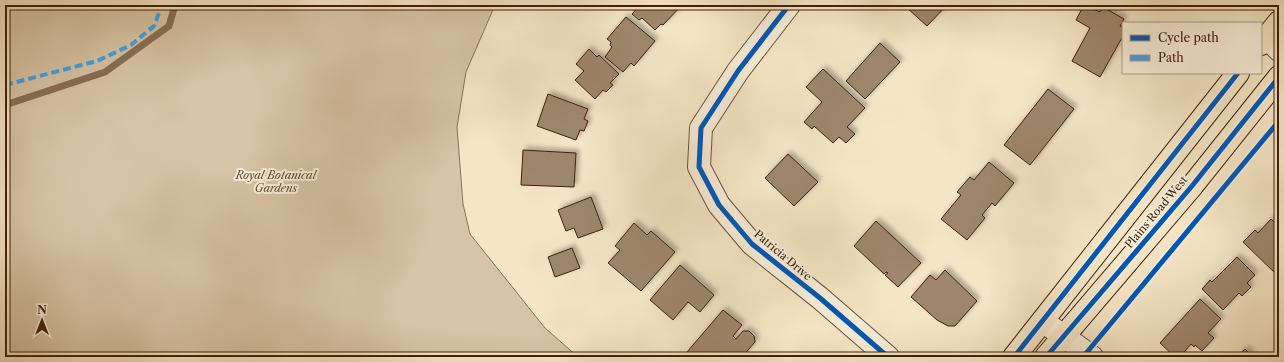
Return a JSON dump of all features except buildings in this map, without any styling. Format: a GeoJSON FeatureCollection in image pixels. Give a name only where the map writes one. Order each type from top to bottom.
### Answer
{"type":"FeatureCollection","features":[{"type":"Feature","properties":{"kind":"main road","name":"Plains Road West"},"geometry":{"type":"LineString","coordinates":[[1014,357],[1044,322],[1237,74]]}},
{"type":"Feature","properties":{"kind":"main road","name":"Plains Road West"},"geometry":{"type":"LineString","coordinates":[[1046,357],[1192,186],[1279,77]]}},
{"type":"Feature","properties":{"kind":"street","name":"Patricia Drive"},"geometry":{"type":"LineString","coordinates":[[789,5],[738,71],[701,128],[699,167],[720,205],[752,244],[820,298],[888,357]]}},
{"type":"Feature","properties":{"kind":"street"},"geometry":{"type":"LineString","coordinates":[[1044,322],[1092,357]]}},
{"type":"Feature","properties":{"kind":"green space","name":"Royal Botanical Gardens"},"geometry":{"type":"Polygon","coordinates":[[[5,5],[495,5],[466,72],[457,127],[463,204],[470,234],[545,328],[578,357],[5,357],[5,5]]]}},
{"type":"Feature","properties":{"kind":"waterway"},"geometry":{"type":"LineString","coordinates":[[5,105],[105,72],[169,26],[175,5]]}},
{"type":"Feature","properties":{"kind":"marked path"},"geometry":{"type":"LineString","coordinates":[[5,85],[97,61],[131,45],[154,26],[162,5]]}},
{"type":"Feature","properties":{"kind":"cycle path"},"geometry":{"type":"LineString","coordinates":[[789,5],[738,71],[701,128],[699,167],[719,205],[752,244],[820,298],[888,357]]}},
{"type":"Feature","properties":{"kind":"cycle path"},"geometry":{"type":"LineString","coordinates":[[1014,357],[1237,74]]}},
{"type":"Feature","properties":{"kind":"cycle path"},"geometry":{"type":"LineString","coordinates":[[1046,357],[1192,186],[1279,77]]}},
{"type":"Feature","properties":{"kind":"cycle path"},"geometry":{"type":"LineString","coordinates":[[1083,357],[1279,121]]}}]}
